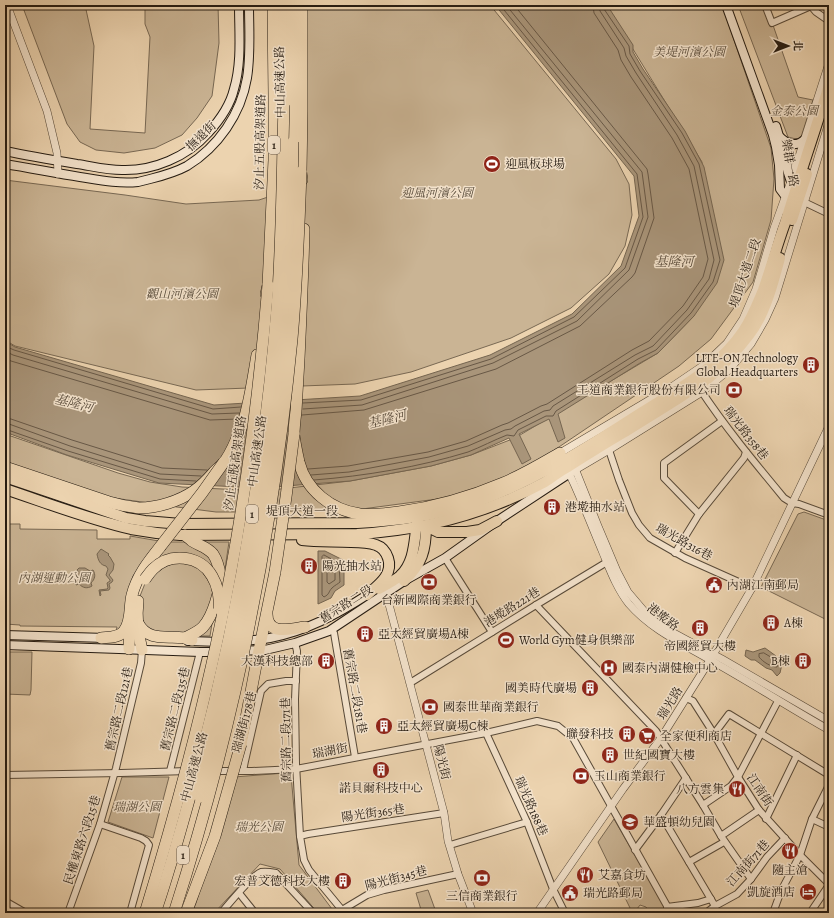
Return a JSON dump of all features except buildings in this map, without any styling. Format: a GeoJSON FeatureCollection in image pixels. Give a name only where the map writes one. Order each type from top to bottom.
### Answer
{"type":"FeatureCollection","features":[{"type":"Feature","properties":{"kind":"highway","name":"汐止五股高架道路"},"geometry":{"type":"LineString","coordinates":[[145,913],[200,718],[217,642],[244,496],[268,285],[274,160],[273,5]]}},
{"type":"Feature","properties":{"kind":"highway","name":"中山高速公路"},"geometry":{"type":"LineString","coordinates":[[155,913],[191,794],[216,698],[237,599],[258,470],[270,384],[280,256],[284,105],[283,5]]}},
{"type":"Feature","properties":{"kind":"highway","name":"中山高速公路"},"geometry":{"type":"LineString","coordinates":[[164,913],[200,797],[226,693],[257,542],[272,435],[285,315],[291,229],[293,142],[292,5]]}},
{"type":"Feature","properties":{"kind":"highway","name":"1"},"geometry":{"type":"LineString","coordinates":[[174,913],[199,831],[229,718],[252,614],[278,457],[292,338],[296,276],[301,172],[302,5]]}},
{"type":"Feature","properties":{"kind":"highway","name":"堤頂大道二段"},"geometry":{"type":"LineString","coordinates":[[694,380],[707,379],[727,361],[751,332],[763,311],[829,85]]}},
{"type":"Feature","properties":{"kind":"highway","name":"堤頂大道二段"},"geometry":{"type":"LineString","coordinates":[[568,462],[614,430],[694,380],[710,368],[726,352],[743,331],[756,307],[788,213],[798,193],[829,104]]}},
{"type":"Feature","properties":{"kind":"highway"},"geometry":{"type":"LineString","coordinates":[[186,913],[215,836],[241,744],[275,572],[294,434],[303,280],[304,199],[301,172]]}},
{"type":"Feature","properties":{"kind":"highway"},"geometry":{"type":"LineString","coordinates":[[101,638],[118,636],[126,628],[132,595],[144,567],[224,462],[239,433],[247,408],[268,285]]}},
{"type":"Feature","properties":{"kind":"highway"},"geometry":{"type":"LineString","coordinates":[[294,434],[302,473],[313,490],[333,505],[347,511],[369,514],[384,514],[438,505],[457,500],[504,483],[528,471],[568,462]]}},
{"type":"Feature","properties":{"kind":"highway"},"geometry":{"type":"LineString","coordinates":[[5,467],[110,502],[140,508],[166,504],[181,498],[207,480],[224,462]]}},
{"type":"Feature","properties":{"kind":"highway","name":"堤頂大道一段"},"geometry":{"type":"LineString","coordinates":[[5,477],[126,518],[181,524],[357,523],[383,522],[418,517],[466,505],[568,462]]}},
{"type":"Feature","properties":{"kind":"highway","name":"堤頂大道一段"},"geometry":{"type":"LineString","coordinates":[[5,489],[102,521],[155,533],[185,535],[357,534],[387,532],[421,527],[463,517],[497,505],[541,484],[568,462]]}},
{"type":"Feature","properties":{"kind":"highway"},"geometry":{"type":"LineString","coordinates":[[404,581],[416,568],[422,556],[426,539],[418,517]]}},
{"type":"Feature","properties":{"kind":"highway"},"geometry":{"type":"LineString","coordinates":[[421,527],[438,532],[467,532],[480,530],[497,521]]}},
{"type":"Feature","properties":{"kind":"highway"},"geometry":{"type":"LineString","coordinates":[[367,595],[393,581],[408,567],[412,559],[421,527]]}},
{"type":"Feature","properties":{"kind":"highway"},"geometry":{"type":"LineString","coordinates":[[138,624],[144,632],[156,636],[189,640],[208,619],[217,595],[220,576],[218,564],[213,555],[204,546],[192,541],[185,535]]}},
{"type":"Feature","properties":{"kind":"highway"},"geometry":{"type":"LineString","coordinates":[[262,535],[317,542],[371,543],[379,546],[389,559],[388,571],[383,580],[367,595]]}},
{"type":"Feature","properties":{"kind":"highway"},"geometry":{"type":"LineString","coordinates":[[135,644],[138,624],[138,602],[140,593],[149,572],[163,561],[172,558],[181,558],[200,563],[212,576],[217,587],[220,600],[217,642]]}},
{"type":"Feature","properties":{"kind":"highway"},"geometry":{"type":"LineString","coordinates":[[267,610],[268,622],[272,627],[280,630],[305,628]]}},
{"type":"Feature","properties":{"kind":"highway"},"geometry":{"type":"LineString","coordinates":[[130,612],[135,644]]}},
{"type":"Feature","properties":{"kind":"main road","name":"撫遠街"},"geometry":{"type":"LineString","coordinates":[[5,151],[58,161],[122,170],[153,167],[178,156],[199,143],[217,123],[227,108],[234,91],[238,68],[239,5]]}},
{"type":"Feature","properties":{"kind":"main road","name":"撫遠街"},"geometry":{"type":"LineString","coordinates":[[5,164],[58,174],[115,182],[138,182],[160,177],[186,166],[202,155],[218,140],[234,116],[240,102],[245,89],[249,59],[249,5]]}},
{"type":"Feature","properties":{"kind":"main road","name":"樂群一路"},"geometry":{"type":"LineString","coordinates":[[726,5],[773,135],[779,166],[780,189],[786,197],[788,213]]}},
{"type":"Feature","properties":{"kind":"main road","name":"樂群一路"},"geometry":{"type":"LineString","coordinates":[[732,5],[798,193]]}},
{"type":"Feature","properties":{"kind":"main road"},"geometry":{"type":"LineString","coordinates":[[779,136],[789,144],[801,143],[805,139]]}},
{"type":"Feature","properties":{"kind":"main road","name":"舊宗路二段"},"geometry":{"type":"LineString","coordinates":[[5,635],[101,638],[200,652],[260,645],[295,643],[332,629],[404,581],[445,558],[497,521],[568,462]]}},
{"type":"Feature","properties":{"kind":"main road","name":"舊宗路二段"},"geometry":{"type":"LineString","coordinates":[[5,645],[135,644],[189,640],[260,645],[333,616],[367,595]]}},
{"type":"Feature","properties":{"kind":"street"},"geometry":{"type":"LineString","coordinates":[[7,5],[47,111],[57,153],[58,174]]}},
{"type":"Feature","properties":{"kind":"street"},"geometry":{"type":"LineString","coordinates":[[765,5],[772,23],[811,6],[816,12],[829,21]]}},
{"type":"Feature","properties":{"kind":"street","name":"堤頂大道二段"},"geometry":{"type":"LineString","coordinates":[[798,193],[805,139],[829,63]]}},
{"type":"Feature","properties":{"kind":"street","name":"堤頂大道二段"},"geometry":{"type":"LineString","coordinates":[[568,462],[610,450],[694,380],[704,365],[726,343],[742,319],[756,289],[774,228],[786,197],[798,193],[829,122]]}},
{"type":"Feature","properties":{"kind":"street"},"geometry":{"type":"LineString","coordinates":[[798,193],[829,214]]}},
{"type":"Feature","properties":{"kind":"street","name":"瑞光路358巷"},"geometry":{"type":"LineString","coordinates":[[694,380],[746,452],[784,498],[792,503]]}},
{"type":"Feature","properties":{"kind":"street"},"geometry":{"type":"LineString","coordinates":[[699,514],[664,478],[664,463],[722,420]]}},
{"type":"Feature","properties":{"kind":"street","name":"瑞光路"},"geometry":{"type":"LineString","coordinates":[[537,913],[623,789],[661,738],[712,657],[752,588],[829,426]]}},
{"type":"Feature","properties":{"kind":"street","name":"瑞光路316巷"},"geometry":{"type":"LineString","coordinates":[[610,450],[619,480],[632,513],[639,525],[650,538],[675,553],[752,588]]}},
{"type":"Feature","properties":{"kind":"street"},"geometry":{"type":"LineString","coordinates":[[675,553],[699,514],[744,458],[746,452]]}},
{"type":"Feature","properties":{"kind":"street","name":"港墘路"},"geometry":{"type":"LineString","coordinates":[[568,462],[618,587],[630,604],[644,619],[666,636],[712,657],[829,721]]}},
{"type":"Feature","properties":{"kind":"street","name":"港墘路"},"geometry":{"type":"LineString","coordinates":[[568,462],[628,592],[645,612],[660,625],[712,657],[778,701],[829,730]]}},
{"type":"Feature","properties":{"kind":"street"},"geometry":{"type":"LineString","coordinates":[[792,503],[799,504],[829,515]]}},
{"type":"Feature","properties":{"kind":"street"},"geometry":{"type":"LineString","coordinates":[[445,558],[492,632]]}},
{"type":"Feature","properties":{"kind":"street","name":"港墘路221巷"},"geometry":{"type":"LineString","coordinates":[[410,683],[607,562]]}},
{"type":"Feature","properties":{"kind":"street","name":"陽光街"},"geometry":{"type":"LineString","coordinates":[[386,593],[444,813],[450,846],[458,874],[473,913]]}},
{"type":"Feature","properties":{"kind":"street"},"geometry":{"type":"LineString","coordinates":[[536,605],[656,731],[703,805],[720,836],[751,879]]}},
{"type":"Feature","properties":{"kind":"street","name":"舊宗路二段181巷"},"geometry":{"type":"LineString","coordinates":[[332,629],[334,633],[355,757]]}},
{"type":"Feature","properties":{"kind":"street","name":"舊宗路二段171巷"},"geometry":{"type":"LineString","coordinates":[[295,643],[297,651],[295,699],[296,769],[304,860],[309,870],[344,912]]}},
{"type":"Feature","properties":{"kind":"street","name":"舊宗路二段121巷"},"geometry":{"type":"LineString","coordinates":[[115,773],[140,663],[135,644]]}},
{"type":"Feature","properties":{"kind":"street","name":"舊宗路二段135巷"},"geometry":{"type":"LineString","coordinates":[[170,771],[200,652]]}},
{"type":"Feature","properties":{"kind":"street","name":"瑞湖街178巷"},"geometry":{"type":"LineString","coordinates":[[243,771],[261,691],[268,684],[296,681]]}},
{"type":"Feature","properties":{"kind":"street","name":"江南街"},"geometry":{"type":"LineString","coordinates":[[686,698],[692,701],[714,734],[738,777],[759,810],[829,884]]}},
{"type":"Feature","properties":{"kind":"street"},"geometry":{"type":"LineString","coordinates":[[703,805],[731,786],[738,777],[778,701]]}},
{"type":"Feature","properties":{"kind":"street"},"geometry":{"type":"LineString","coordinates":[[714,734],[729,714],[829,775]]}},
{"type":"Feature","properties":{"kind":"street","name":"瑞湖街"},"geometry":{"type":"LineString","coordinates":[[5,775],[296,769],[486,733],[537,721],[558,726],[573,738],[670,913]]}},
{"type":"Feature","properties":{"kind":"street","name":"瑞光路188巷"},"geometry":{"type":"LineString","coordinates":[[486,733],[527,822],[553,889],[565,913]]}},
{"type":"Feature","properties":{"kind":"street"},"geometry":{"type":"LineString","coordinates":[[766,819],[798,755]]}},
{"type":"Feature","properties":{"kind":"street","name":"民權東路六段15巷"},"geometry":{"type":"LineString","coordinates":[[68,913],[100,824],[115,773]]}},
{"type":"Feature","properties":{"kind":"street"},"geometry":{"type":"LineString","coordinates":[[635,850],[686,778]]}},
{"type":"Feature","properties":{"kind":"street"},"geometry":{"type":"LineString","coordinates":[[773,913],[781,891],[800,855],[812,819],[829,785]]}},
{"type":"Feature","properties":{"kind":"street"},"geometry":{"type":"LineString","coordinates":[[720,836],[759,810]]}},
{"type":"Feature","properties":{"kind":"street","name":"陽光街365巷"},"geometry":{"type":"LineString","coordinates":[[302,835],[444,813]]}},
{"type":"Feature","properties":{"kind":"street"},"geometry":{"type":"LineString","coordinates":[[661,815],[715,906]]}},
{"type":"Feature","properties":{"kind":"street"},"geometry":{"type":"LineString","coordinates":[[812,819],[829,828]]}},
{"type":"Feature","properties":{"kind":"street"},"geometry":{"type":"LineString","coordinates":[[450,846],[527,822]]}},
{"type":"Feature","properties":{"kind":"street"},"geometry":{"type":"LineString","coordinates":[[100,824],[141,838],[146,841],[149,846],[130,913]]}},
{"type":"Feature","properties":{"kind":"street","name":"江南街71巷"},"geometry":{"type":"LineString","coordinates":[[706,913],[715,906],[737,894],[751,879],[767,857],[785,838]]}},
{"type":"Feature","properties":{"kind":"street"},"geometry":{"type":"LineString","coordinates":[[689,862],[724,842]]}},
{"type":"Feature","properties":{"kind":"street"},"geometry":{"type":"LineString","coordinates":[[221,913],[256,875],[261,872],[276,873],[314,913]]}},
{"type":"Feature","properties":{"kind":"street","name":"陽光街345巷"},"geometry":{"type":"LineString","coordinates":[[344,912],[367,895],[458,874]]}},
{"type":"Feature","properties":{"kind":"street"},"geometry":{"type":"LineString","coordinates":[[810,913],[829,884]]}},
{"type":"Feature","properties":{"kind":"street"},"geometry":{"type":"LineString","coordinates":[[239,893],[255,913]]}},
{"type":"Feature","properties":{"kind":"street"},"geometry":{"type":"LineString","coordinates":[[667,907],[698,903],[711,899]]}},
{"type":"Feature","properties":{"kind":"street"},"geometry":{"type":"LineString","coordinates":[[5,901],[26,913]]}},
{"type":"Feature","properties":{"kind":"green space"},"geometry":{"type":"Polygon","coordinates":[[[22,5],[85,5],[94,46],[90,129],[145,133],[150,37],[145,24],[145,5],[218,5],[219,43],[212,96],[197,118],[182,135],[155,148],[124,153],[96,150],[80,142],[67,124],[22,5]]]}},
{"type":"Feature","properties":{"kind":"green space","name":"迎風河濱公園"},"geometry":{"type":"Polygon","coordinates":[[[291,5],[490,5],[616,159],[629,184],[632,215],[625,246],[609,274],[571,308],[511,338],[411,372],[355,384],[196,390],[15,346],[5,340],[5,180],[186,204],[259,200],[271,196],[291,5]]]}},
{"type":"Feature","properties":{"kind":"green space","name":"美堤河濱公園"},"geometry":{"type":"Polygon","coordinates":[[[606,5],[722,5],[771,148],[774,179],[771,220],[753,282],[711,339],[679,366],[550,453],[514,474],[445,498],[362,509],[216,512],[100,496],[5,465],[5,434],[118,473],[150,482],[182,487],[263,491],[350,481],[431,466],[471,455],[515,438],[658,353],[694,316],[702,162],[606,5]]]}},
{"type":"Feature","properties":{"kind":"green space","name":"金泰公園"},"geometry":{"type":"Polygon","coordinates":[[[738,5],[766,5],[798,97],[813,100],[800,140],[788,137],[738,5]]]}},
{"type":"Feature","properties":{"kind":"green space"},"geometry":{"type":"Polygon","coordinates":[[[804,512],[829,521],[829,621],[761,587],[798,514],[804,512]]]}},
{"type":"Feature","properties":{"kind":"green space","name":"內湖運動公園"},"geometry":{"type":"Polygon","coordinates":[[[5,524],[20,524],[20,529],[97,530],[97,539],[130,539],[130,536],[159,541],[133,576],[126,601],[124,626],[116,631],[117,627],[20,626],[5,624],[5,524]]]}},
{"type":"Feature","properties":{"kind":"green space"},"geometry":{"type":"Polygon","coordinates":[[[166,542],[229,542],[221,596],[217,586],[190,559],[152,567],[166,542]]]}},
{"type":"Feature","properties":{"kind":"green space"},"geometry":{"type":"Polygon","coordinates":[[[176,562],[193,565],[202,571],[211,585],[215,605],[210,636],[160,636],[149,634],[138,611],[140,596],[151,573],[176,562]]]}},
{"type":"Feature","properties":{"kind":"green space"},"geometry":{"type":"Polygon","coordinates":[[[5,652],[32,652],[30,695],[5,694],[5,652]]]}},
{"type":"Feature","properties":{"kind":"green space","name":"瑞光公園"},"geometry":{"type":"Polygon","coordinates":[[[285,773],[291,775],[299,865],[335,913],[318,913],[280,869],[260,864],[214,913],[192,913],[234,777],[285,773]]]}},
{"type":"Feature","properties":{"kind":"green space","name":"瑞湖公園"},"geometry":{"type":"Polygon","coordinates":[[[122,777],[169,777],[153,838],[108,822],[122,777]]]}},
{"type":"Feature","properties":{"kind":"green space"},"geometry":{"type":"Polygon","coordinates":[[[614,819],[668,913],[650,913],[646,907],[640,905],[637,909],[631,910],[598,842],[614,819]]]}},
{"type":"Feature","properties":{"kind":"green space"},"geometry":{"type":"Polygon","coordinates":[[[428,890],[436,912],[422,913],[416,893],[428,890]]]}},
{"type":"Feature","properties":{"kind":"water","name":"基隆河"},"geometry":{"type":"Polygon","coordinates":[[[495,5],[607,5],[633,45],[633,52],[643,69],[685,131],[704,167],[724,260],[717,283],[694,316],[658,353],[558,414],[565,438],[558,442],[549,419],[519,434],[531,459],[522,464],[509,438],[471,455],[431,466],[350,481],[260,488],[159,483],[67,455],[5,432],[5,341],[15,347],[214,405],[360,396],[490,355],[572,314],[621,266],[639,216],[634,176],[495,5]]]}},
{"type":"Feature","properties":{"kind":"water"},"geometry":{"type":"Polygon","coordinates":[[[101,549],[109,554],[108,555],[114,564],[113,570],[109,575],[113,580],[109,584],[110,588],[109,590],[100,591],[100,596],[99,590],[107,589],[107,583],[110,581],[106,575],[108,569],[100,562],[98,558],[97,554],[101,549]]]}},
{"type":"Feature","properties":{"kind":"water"},"geometry":{"type":"Polygon","coordinates":[[[318,551],[325,551],[344,561],[344,585],[335,591],[331,598],[318,604],[318,551]]]}},
{"type":"Feature","properties":{"kind":"water"},"geometry":{"type":"Polygon","coordinates":[[[79,568],[85,568],[90,571],[93,570],[95,575],[91,583],[92,586],[87,588],[79,584],[76,585],[74,579],[79,568]]]}},
{"type":"Feature","properties":{"kind":"water"},"geometry":{"type":"Polygon","coordinates":[[[765,648],[776,656],[782,664],[780,673],[777,676],[772,670],[745,656],[746,650],[753,652],[765,648]]]}},
{"type":"Feature","properties":{"kind":"place","name":"迎風板球場"},"geometry":{"type":"Point","coordinates":[492,164]}},
{"type":"Feature","properties":{"kind":"place","name":"LITE-ON Technology Global Headquarters"},"geometry":{"type":"Point","coordinates":[811,365]}},
{"type":"Feature","properties":{"kind":"place","name":"王道商業銀行股份有限公司"},"geometry":{"type":"Point","coordinates":[734,390]}},
{"type":"Feature","properties":{"kind":"place","name":"港墘抽水站"},"geometry":{"type":"Point","coordinates":[552,507]}},
{"type":"Feature","properties":{"kind":"place","name":"陽光抽水站"},"geometry":{"type":"Point","coordinates":[309,566]}},
{"type":"Feature","properties":{"kind":"place","name":"台新國際商業銀行"},"geometry":{"type":"Point","coordinates":[429,582]}},
{"type":"Feature","properties":{"kind":"place","name":"內湖江南郵局"},"geometry":{"type":"Point","coordinates":[714,585]}},
{"type":"Feature","properties":{"kind":"place","name":"A棟"},"geometry":{"type":"Point","coordinates":[771,623]}},
{"type":"Feature","properties":{"kind":"place","name":"帝國經貿大樓"},"geometry":{"type":"Point","coordinates":[700,628]}},
{"type":"Feature","properties":{"kind":"place","name":"亞太經貿廣場A棟"},"geometry":{"type":"Point","coordinates":[365,634]}},
{"type":"Feature","properties":{"kind":"place","name":"World Gym健身俱樂部"},"geometry":{"type":"Point","coordinates":[506,640]}},
{"type":"Feature","properties":{"kind":"place","name":"大漢科技總部"},"geometry":{"type":"Point","coordinates":[326,661]}},
{"type":"Feature","properties":{"kind":"place","name":"B棟"},"geometry":{"type":"Point","coordinates":[803,661]}},
{"type":"Feature","properties":{"kind":"place","name":"國泰內湖健檢中心"},"geometry":{"type":"Point","coordinates":[609,668]}},
{"type":"Feature","properties":{"kind":"place","name":"國美時代廣場"},"geometry":{"type":"Point","coordinates":[590,688]}},
{"type":"Feature","properties":{"kind":"place","name":"國泰世華商業銀行"},"geometry":{"type":"Point","coordinates":[430,707]}},
{"type":"Feature","properties":{"kind":"place","name":"亞太經貿廣場C棟"},"geometry":{"type":"Point","coordinates":[384,726]}},
{"type":"Feature","properties":{"kind":"place","name":"聯發科技"},"geometry":{"type":"Point","coordinates":[627,734]}},
{"type":"Feature","properties":{"kind":"place","name":"全家便利商店"},"geometry":{"type":"Point","coordinates":[647,736]}},
{"type":"Feature","properties":{"kind":"place","name":"世紀國寶大樓"},"geometry":{"type":"Point","coordinates":[610,755]}},
{"type":"Feature","properties":{"kind":"place","name":"諾貝爾科技中心"},"geometry":{"type":"Point","coordinates":[381,770]}},
{"type":"Feature","properties":{"kind":"place","name":"玉山商業銀行"},"geometry":{"type":"Point","coordinates":[581,776]}},
{"type":"Feature","properties":{"kind":"place","name":"八方雲集"},"geometry":{"type":"Point","coordinates":[737,789]}},
{"type":"Feature","properties":{"kind":"place","name":"華盛頓幼兒園"},"geometry":{"type":"Point","coordinates":[630,822]}},
{"type":"Feature","properties":{"kind":"place","name":"隨主凔"},"geometry":{"type":"Point","coordinates":[790,851]}},
{"type":"Feature","properties":{"kind":"place","name":"艾嘉食坊"},"geometry":{"type":"Point","coordinates":[585,875]}},
{"type":"Feature","properties":{"kind":"place","name":"三信商業銀行"},"geometry":{"type":"Point","coordinates":[482,878]}},
{"type":"Feature","properties":{"kind":"place","name":"宏普文德科技大樓"},"geometry":{"type":"Point","coordinates":[343,881]}},
{"type":"Feature","properties":{"kind":"place","name":"凱旋酒店"},"geometry":{"type":"Point","coordinates":[808,892]}},
{"type":"Feature","properties":{"kind":"place","name":"瑞光路郵局"},"geometry":{"type":"Point","coordinates":[570,893]}},
{"type":"Feature","properties":{"kind":"park label","name":"觀山河濱公園"},"geometry":{"type":"Point","coordinates":[182,294]}}]}
